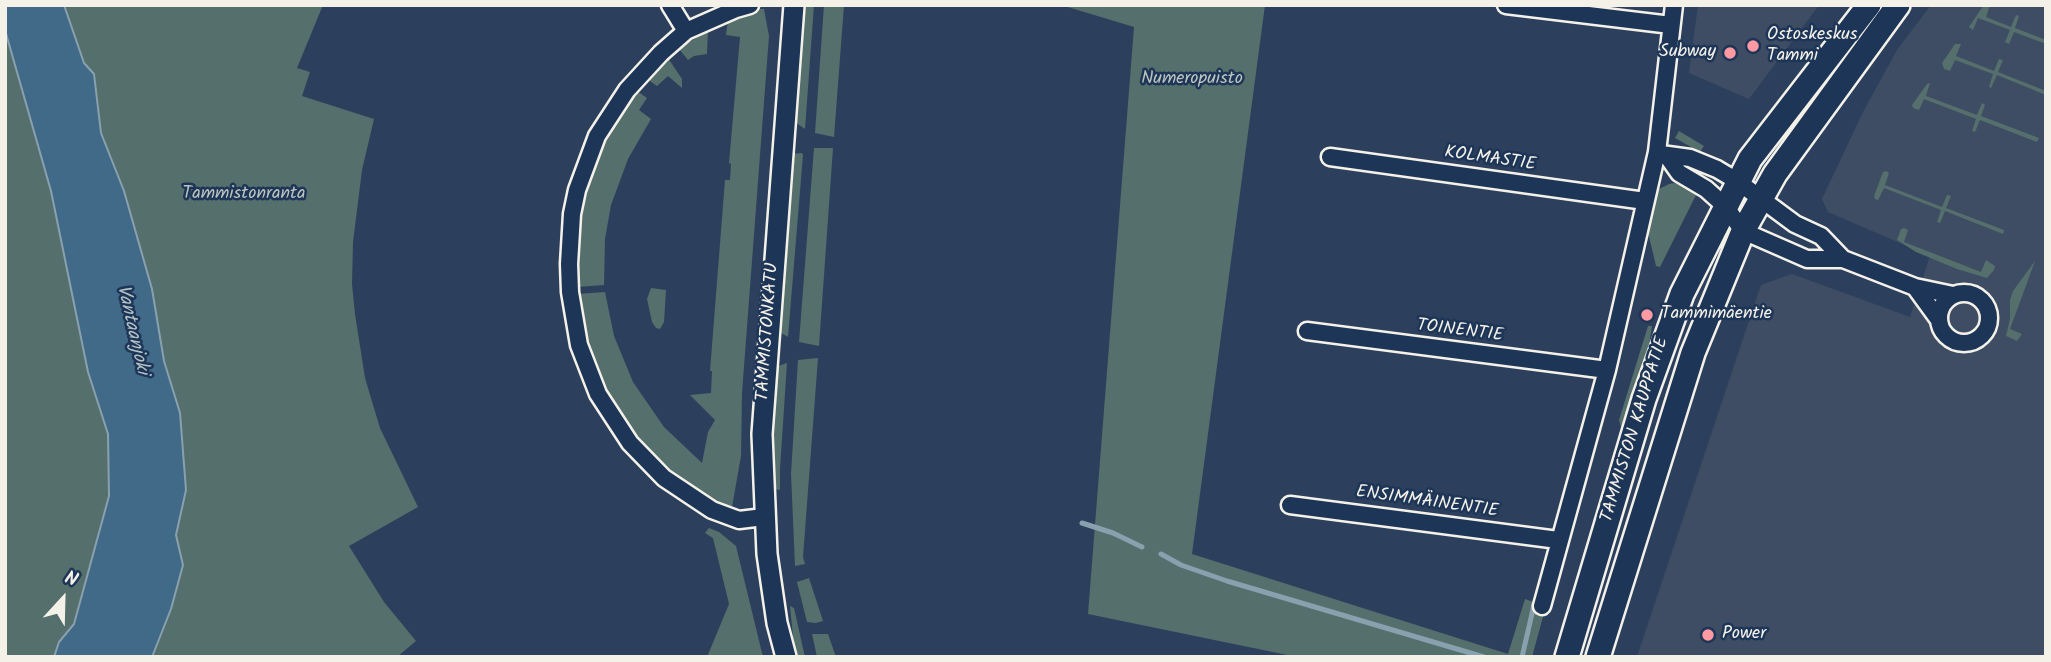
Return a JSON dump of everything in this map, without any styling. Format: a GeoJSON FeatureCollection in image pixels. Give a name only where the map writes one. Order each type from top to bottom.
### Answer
{"type":"FeatureCollection","features":[{"type":"Feature","properties":{"kind":"main road","name":"TAMMISTON KAUPPATIE"},"geometry":{"type":"LineString","coordinates":[[1567,657],[1662,344],[1682,294],[1750,159],[1869,5]]}},
{"type":"Feature","properties":{"kind":"main road","name":"TAMMISTON KAUPPATIE"},"geometry":{"type":"LineString","coordinates":[[1598,657],[1693,354],[1744,231],[1760,198],[1803,134],[1898,5]]}},
{"type":"Feature","properties":{"kind":"street"},"geometry":{"type":"LineString","coordinates":[[670,5],[686,31]]}},
{"type":"Feature","properties":{"kind":"street"},"geometry":{"type":"LineString","coordinates":[[750,5],[686,31],[661,53],[627,90],[597,136],[577,191],[572,214],[570,292],[579,345],[587,370],[608,411],[630,443],[664,478],[712,510],[739,520],[764,517]]}},
{"type":"Feature","properties":{"kind":"street","name":"TAMMISTONKATU"},"geometry":{"type":"LineString","coordinates":[[786,657],[777,623],[764,517],[762,434],[794,5]]}},
{"type":"Feature","properties":{"kind":"street"},"geometry":{"type":"LineString","coordinates":[[1506,5],[1671,25]]}},
{"type":"Feature","properties":{"kind":"street"},"geometry":{"type":"LineString","coordinates":[[1542,606],[1607,370],[1645,201],[1662,154],[1674,5]]}},
{"type":"Feature","properties":{"kind":"street"},"geometry":{"type":"LineString","coordinates":[[1662,154],[1689,158],[1737,181],[1795,224],[1821,236],[1843,259]]}},
{"type":"Feature","properties":{"kind":"street"},"geometry":{"type":"LineString","coordinates":[[1662,154],[1679,173],[1706,188],[1725,206],[1744,231],[1807,258],[1843,259],[1915,287],[1953,295],[1970,293],[1984,302],[1990,317],[1985,332],[1973,342],[1958,342],[1945,334],[1939,320],[1915,287]]}},
{"type":"Feature","properties":{"kind":"street","name":"KOLMASTIE"},"geometry":{"type":"LineString","coordinates":[[1330,157],[1645,201]]}},
{"type":"Feature","properties":{"kind":"street"},"geometry":{"type":"LineString","coordinates":[[1939,320],[1942,306],[1953,295]]}},
{"type":"Feature","properties":{"kind":"street","name":"TOINENTIE"},"geometry":{"type":"LineString","coordinates":[[1307,331],[1607,370]]}},
{"type":"Feature","properties":{"kind":"street","name":"ENSIMMÄINENTIE"},"geometry":{"type":"LineString","coordinates":[[1290,505],[1558,540]]}},
{"type":"Feature","properties":{"kind":"shaded area","name":"Ostoskeskus Tammi"},"geometry":{"type":"Polygon","coordinates":[[[1698,5],[1819,5],[1749,99],[1689,73],[1698,5]]]}},
{"type":"Feature","properties":{"kind":"shaded area"},"geometry":{"type":"Polygon","coordinates":[[[1931,5],[2046,5],[2046,657],[1637,657],[1761,285],[1792,274],[1910,317],[1930,256],[1828,212],[1822,199],[1863,112],[1897,50],[1931,5]]]}},
{"type":"Feature","properties":{"kind":"green space","name":"Tammistonranta"},"geometry":{"type":"Polygon","coordinates":[[[64,5],[323,5],[297,68],[310,72],[302,96],[374,119],[362,170],[353,242],[352,284],[355,314],[365,378],[380,428],[418,507],[349,546],[384,602],[416,641],[397,657],[152,657],[171,609],[183,565],[176,535],[186,490],[152,289],[124,191],[101,133],[94,74],[84,63],[64,5]]]}},
{"type":"Feature","properties":{"kind":"green space"},"geometry":{"type":"Polygon","coordinates":[[[801,5],[814,5],[805,129],[792,120],[801,5]]]}},
{"type":"Feature","properties":{"kind":"green space"},"geometry":{"type":"Polygon","coordinates":[[[824,5],[844,5],[834,137],[815,133],[824,5]]]}},
{"type":"Feature","properties":{"kind":"green space","name":"Numeropuisto"},"geometry":{"type":"Polygon","coordinates":[[[1061,5],[1265,5],[1192,554],[1508,654],[1525,599],[1536,603],[1544,613],[1532,657],[1297,657],[1088,614],[1134,27],[1061,5]]]}},
{"type":"Feature","properties":{"kind":"green space"},"geometry":{"type":"Polygon","coordinates":[[[1990,5],[1986,17],[2011,27],[2016,15],[2019,16],[2015,28],[2046,40],[2046,44],[2014,32],[2009,44],[2005,42],[2010,30],[1978,18],[1973,30],[1969,27],[1983,6],[1990,5]]]}},
{"type":"Feature","properties":{"kind":"green space"},"geometry":{"type":"Polygon","coordinates":[[[764,9],[769,36],[742,393],[741,456],[732,507],[702,495],[680,480],[649,454],[633,435],[606,393],[593,362],[577,294],[605,292],[614,336],[633,382],[664,427],[702,463],[708,432],[715,420],[690,395],[711,393],[710,371],[725,180],[730,180],[729,163],[740,37],[726,35],[728,20],[764,9]]]}},
{"type":"Feature","properties":{"kind":"green space"},"geometry":{"type":"Polygon","coordinates":[[[5,30],[51,191],[88,372],[108,434],[109,496],[74,624],[59,642],[54,657],[5,657],[5,30]]]}},
{"type":"Feature","properties":{"kind":"green space"},"geometry":{"type":"Polygon","coordinates":[[[708,30],[707,54],[688,60],[679,49],[708,30]]]}},
{"type":"Feature","properties":{"kind":"green space"},"geometry":{"type":"Polygon","coordinates":[[[1955,44],[1961,44],[1956,56],[1994,71],[1999,59],[2003,60],[1998,72],[2046,91],[2046,95],[1997,75],[1991,88],[1989,87],[1993,74],[1955,60],[1950,71],[1944,69],[1942,63],[1955,44]]]}},
{"type":"Feature","properties":{"kind":"green space"},"geometry":{"type":"Polygon","coordinates":[[[668,58],[682,79],[682,88],[668,76],[657,86],[647,79],[668,58]]]}},
{"type":"Feature","properties":{"kind":"green space"},"geometry":{"type":"Polygon","coordinates":[[[1930,83],[1926,96],[1977,115],[1982,103],[1985,105],[1981,116],[2039,138],[2037,142],[1980,120],[1975,132],[1972,131],[1976,119],[1924,99],[1919,110],[1913,108],[1912,105],[1930,83]]]}},
{"type":"Feature","properties":{"kind":"green space"},"geometry":{"type":"Polygon","coordinates":[[[637,91],[647,98],[639,110],[651,119],[628,159],[611,205],[605,239],[604,285],[577,287],[578,235],[586,189],[606,140],[637,91]]]}},
{"type":"Feature","properties":{"kind":"green space"},"geometry":{"type":"Polygon","coordinates":[[[1679,131],[1704,146],[1700,152],[1675,138],[1679,131]]]}},
{"type":"Feature","properties":{"kind":"green space"},"geometry":{"type":"Polygon","coordinates":[[[814,148],[833,148],[819,346],[799,342],[814,148]]]}},
{"type":"Feature","properties":{"kind":"green space"},"geometry":{"type":"Polygon","coordinates":[[[802,153],[788,337],[776,330],[790,154],[802,153]]]}},
{"type":"Feature","properties":{"kind":"green space"},"geometry":{"type":"Polygon","coordinates":[[[1883,172],[1889,173],[1885,185],[1942,207],[1947,195],[1951,196],[1946,208],[2004,230],[2003,234],[1945,211],[1940,223],[1937,222],[1941,210],[1884,188],[1878,200],[1875,199],[1883,172]]]}},
{"type":"Feature","properties":{"kind":"green space"},"geometry":{"type":"Polygon","coordinates":[[[1675,183],[1696,195],[1660,267],[1656,266],[1647,228],[1648,220],[1657,190],[1675,183]]]}},
{"type":"Feature","properties":{"kind":"green space"},"geometry":{"type":"Polygon","coordinates":[[[1904,228],[1908,230],[1904,242],[1981,272],[1986,260],[1995,266],[1994,270],[1987,278],[1916,252],[1897,240],[1904,228]]]}},
{"type":"Feature","properties":{"kind":"green space"},"geometry":{"type":"Polygon","coordinates":[[[2035,261],[2010,329],[2022,334],[2017,341],[2006,336],[2010,300],[2013,291],[2035,261]]]}},
{"type":"Feature","properties":{"kind":"green space"},"geometry":{"type":"Polygon","coordinates":[[[651,288],[666,290],[664,322],[660,329],[652,322],[647,299],[651,288]]]}},
{"type":"Feature","properties":{"kind":"green space"},"geometry":{"type":"Polygon","coordinates":[[[1648,326],[1652,326],[1648,352],[1622,430],[1619,420],[1648,326]]]}},
{"type":"Feature","properties":{"kind":"green space"},"geometry":{"type":"Polygon","coordinates":[[[818,358],[803,557],[805,564],[795,566],[791,474],[798,360],[818,358]]]}},
{"type":"Feature","properties":{"kind":"green space"},"geometry":{"type":"Polygon","coordinates":[[[787,363],[780,490],[775,489],[773,468],[773,368],[787,363]]]}},
{"type":"Feature","properties":{"kind":"green space"},"geometry":{"type":"Polygon","coordinates":[[[709,528],[719,532],[736,546],[763,657],[707,657],[729,604],[713,538],[705,533],[709,528]]]}},
{"type":"Feature","properties":{"kind":"green space"},"geometry":{"type":"Polygon","coordinates":[[[809,578],[823,621],[816,623],[807,622],[797,582],[809,578]]]}},
{"type":"Feature","properties":{"kind":"green space"},"geometry":{"type":"Polygon","coordinates":[[[790,606],[794,608],[805,657],[795,657],[790,606]]]}},
{"type":"Feature","properties":{"kind":"green space"},"geometry":{"type":"Polygon","coordinates":[[[812,634],[828,634],[836,657],[817,657],[812,634]]]}},
{"type":"Feature","properties":{"kind":"water","name":"Vantaanjoki"},"geometry":{"type":"Polygon","coordinates":[[[5,5],[64,5],[84,63],[94,74],[101,133],[124,191],[152,289],[164,361],[180,413],[186,490],[176,535],[183,565],[171,609],[152,657],[54,657],[59,642],[74,624],[109,496],[108,434],[88,372],[51,191],[5,30],[5,5]]]}},
{"type":"Feature","properties":{"kind":"waterway"},"geometry":{"type":"LineString","coordinates":[[1082,523],[1113,533],[1142,547]]}},
{"type":"Feature","properties":{"kind":"waterway"},"geometry":{"type":"LineString","coordinates":[[1161,554],[1181,565],[1227,581],[1484,657]]}},
{"type":"Feature","properties":{"kind":"waterway"},"geometry":{"type":"LineString","coordinates":[[1522,657],[1534,605]]}},
{"type":"Feature","properties":{"kind":"place","name":"Ostoskeskus Tammi"},"geometry":{"type":"Point","coordinates":[1753,46]}},
{"type":"Feature","properties":{"kind":"place","name":"Subway"},"geometry":{"type":"Point","coordinates":[1730,53]}},
{"type":"Feature","properties":{"kind":"place","name":"Tammimäentie"},"geometry":{"type":"Point","coordinates":[1647,315]}},
{"type":"Feature","properties":{"kind":"place","name":"Power"},"geometry":{"type":"Point","coordinates":[1708,635]}}]}
